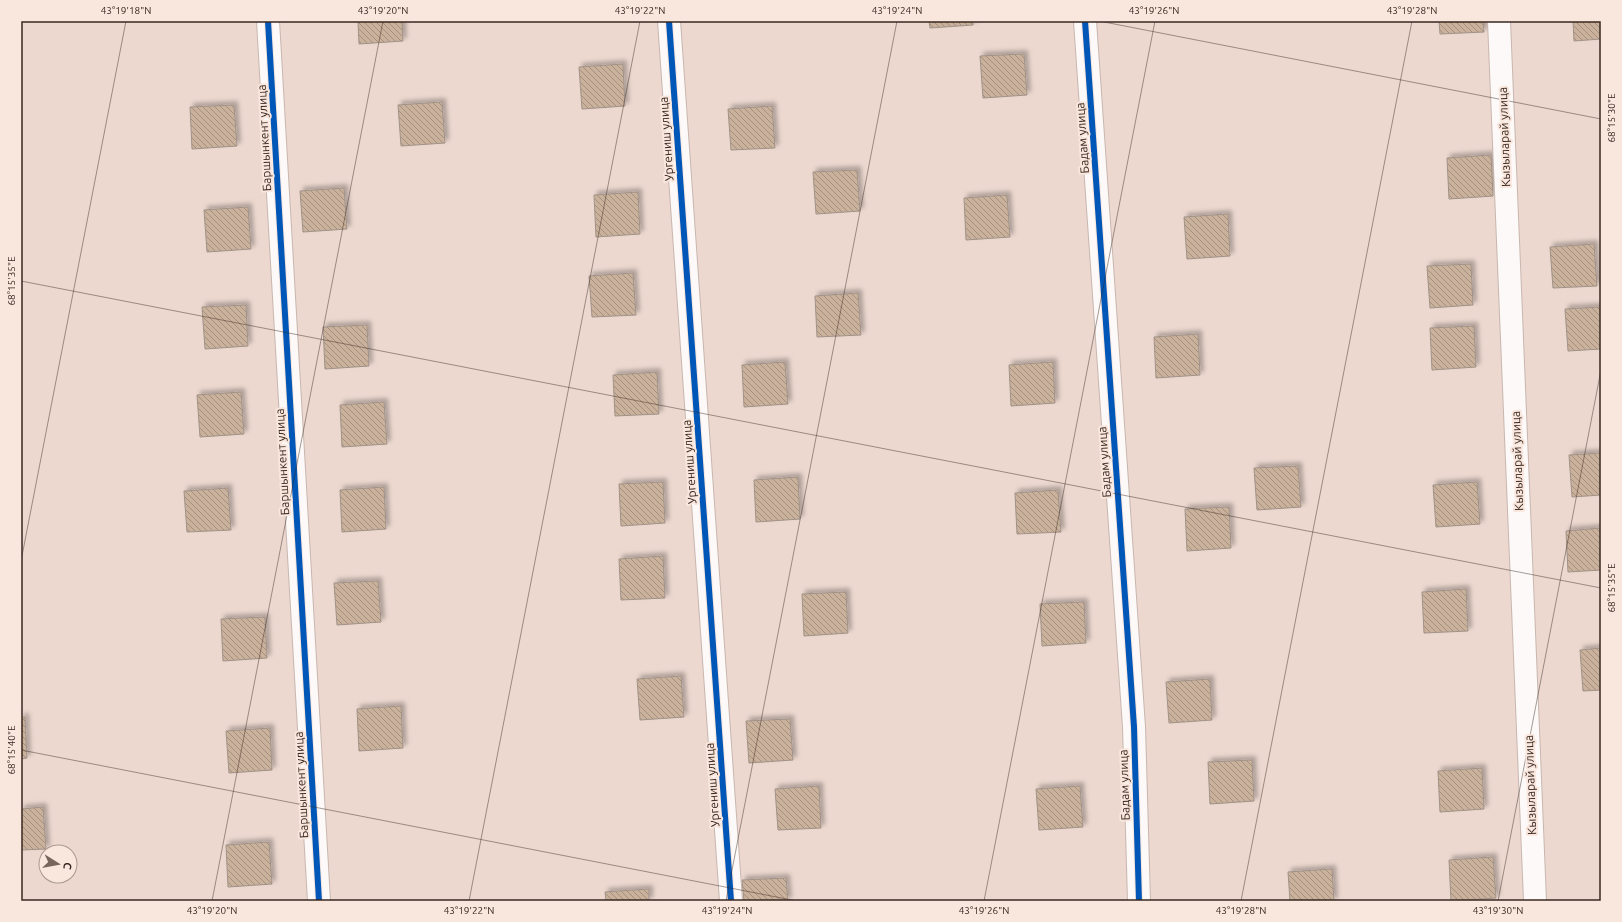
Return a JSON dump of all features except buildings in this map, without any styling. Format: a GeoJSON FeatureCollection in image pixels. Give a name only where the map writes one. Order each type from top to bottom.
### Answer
{"type":"FeatureCollection","features":[{"type":"Feature","properties":{"kind":"street","name":"Баршынкент улица"},"geometry":{"type":"LineString","coordinates":[[268,21],[319,901]]}},
{"type":"Feature","properties":{"kind":"street","name":"Ургениш улица"},"geometry":{"type":"LineString","coordinates":[[669,21],[732,901]]}},
{"type":"Feature","properties":{"kind":"street","name":"Бадам улица"},"geometry":{"type":"LineString","coordinates":[[1085,21],[1134,727],[1139,901]]}},
{"type":"Feature","properties":{"kind":"street","name":"Кызыларай улица"},"geometry":{"type":"LineString","coordinates":[[1499,21],[1535,901]]}},
{"type":"Feature","properties":{"kind":"cycle path"},"geometry":{"type":"LineString","coordinates":[[268,21],[319,901]]}},
{"type":"Feature","properties":{"kind":"cycle path"},"geometry":{"type":"LineString","coordinates":[[669,21],[731,901]]}},
{"type":"Feature","properties":{"kind":"cycle path"},"geometry":{"type":"LineString","coordinates":[[1085,21],[1134,727],[1139,901]]}}]}
